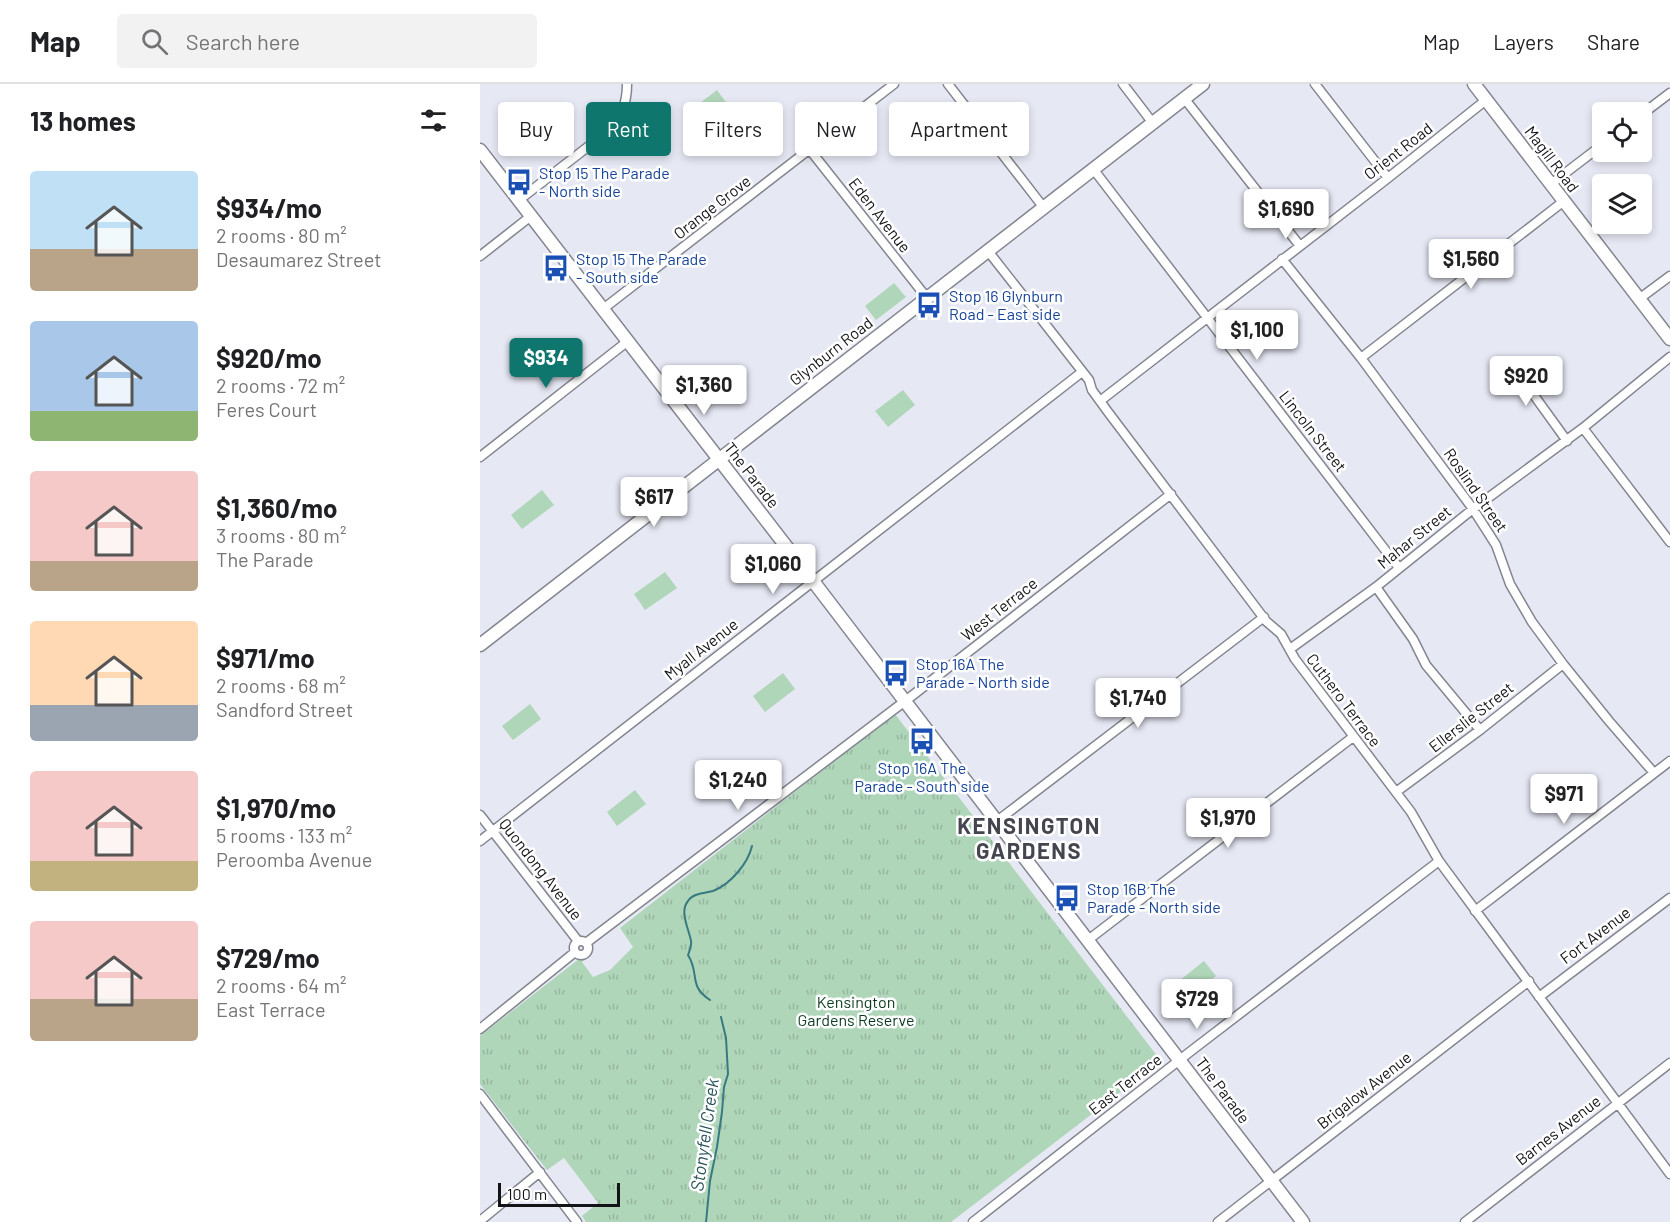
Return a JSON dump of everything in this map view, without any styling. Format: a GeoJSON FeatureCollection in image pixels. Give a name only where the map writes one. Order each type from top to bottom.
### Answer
{"type":"FeatureCollection","features":[{"type":"Feature","properties":{"kind":"main road","name":"Glynburn Road"},"geometry":{"type":"LineString","coordinates":[[480,645],[1203,84]]}},
{"type":"Feature","properties":{"kind":"main road","name":"Magill Road"},"geometry":{"type":"LineString","coordinates":[[1474,84],[1670,339]]}},
{"type":"Feature","properties":{"kind":"main road","name":"The Parade"},"geometry":{"type":"LineString","coordinates":[[480,150],[1303,1222]]}},
{"type":"Feature","properties":{"kind":"street"},"geometry":{"type":"LineString","coordinates":[[519,200],[607,132],[619,118],[626,102],[627,84]]}},
{"type":"Feature","properties":{"kind":"street","name":"Orange Grove"},"geometry":{"type":"LineString","coordinates":[[871,102],[894,84]]}},
{"type":"Feature","properties":{"kind":"street"},"geometry":{"type":"LineString","coordinates":[[948,84],[1044,208]]}},
{"type":"Feature","properties":{"kind":"street"},"geometry":{"type":"LineString","coordinates":[[1123,84],[1152,122]]}},
{"type":"Feature","properties":{"kind":"street"},"geometry":{"type":"LineString","coordinates":[[1316,84],[1388,178]]}},
{"type":"Feature","properties":{"kind":"street"},"geometry":{"type":"LineString","coordinates":[[1652,107],[1670,93]]}},
{"type":"Feature","properties":{"kind":"street"},"geometry":{"type":"LineString","coordinates":[[1184,98],[1300,246]]}},
{"type":"Feature","properties":{"kind":"street","name":"Orient Road"},"geometry":{"type":"LineString","coordinates":[[1100,401],[1486,100]]}},
{"type":"Feature","properties":{"kind":"street"},"geometry":{"type":"LineString","coordinates":[[1551,184],[1592,153]]}},
{"type":"Feature","properties":{"kind":"street","name":"Orange Grove"},"geometry":{"type":"LineString","coordinates":[[603,309],[802,156]]}},
{"type":"Feature","properties":{"kind":"street","name":"Eden Avenue"},"geometry":{"type":"LineString","coordinates":[[815,156],[927,298]]}},
{"type":"Feature","properties":{"kind":"street","name":"Lincoln Street"},"geometry":{"type":"LineString","coordinates":[[1094,170],[1400,568]]}},
{"type":"Feature","properties":{"kind":"street"},"geometry":{"type":"LineString","coordinates":[[1362,358],[1564,201]]}},
{"type":"Feature","properties":{"kind":"street"},"geometry":{"type":"LineString","coordinates":[[480,256],[531,216]]}},
{"type":"Feature","properties":{"kind":"street","name":"Cuthero Terrace"},"geometry":{"type":"LineString","coordinates":[[988,251],[1089,380],[1092,390],[1100,401],[1270,625],[1278,630],[1295,660],[1420,826],[1438,861],[1670,1174]]}},
{"type":"Feature","properties":{"kind":"street","name":"Roslind Street"},"geometry":{"type":"LineString","coordinates":[[1282,259],[1362,358],[1473,509],[1497,545],[1510,584],[1532,622],[1609,721],[1654,773]]}},
{"type":"Feature","properties":{"kind":"street"},"geometry":{"type":"LineString","coordinates":[[1639,299],[1670,276]]}},
{"type":"Feature","properties":{"kind":"street"},"geometry":{"type":"LineString","coordinates":[[480,457],[628,341]]}},
{"type":"Feature","properties":{"kind":"street","name":"Mahar Street"},"geometry":{"type":"LineString","coordinates":[[1290,649],[1376,587],[1473,509],[1567,441],[1670,357]]}},
{"type":"Feature","properties":{"kind":"street"},"geometry":{"type":"LineString","coordinates":[[1525,365],[1523,375],[1528,387],[1567,441]]}},
{"type":"Feature","properties":{"kind":"street","name":"Myall Avenue"},"geometry":{"type":"LineString","coordinates":[[480,841],[1082,372]]}},
{"type":"Feature","properties":{"kind":"street"},"geometry":{"type":"LineString","coordinates":[[1583,428],[1670,542]]}},
{"type":"Feature","properties":{"kind":"street","name":"West Terrace"},"geometry":{"type":"LineString","coordinates":[[582,942],[904,700],[1172,494]]}},
{"type":"Feature","properties":{"kind":"street"},"geometry":{"type":"LineString","coordinates":[[1376,587],[1413,639],[1426,664],[1480,730]]}},
{"type":"Feature","properties":{"kind":"street"},"geometry":{"type":"LineString","coordinates":[[997,821],[1264,617]]}},
{"type":"Feature","properties":{"kind":"street","name":"Ellerslie Street"},"geometry":{"type":"LineString","coordinates":[[1395,792],[1480,730],[1563,664]]}},
{"type":"Feature","properties":{"kind":"street"},"geometry":{"type":"LineString","coordinates":[[1088,940],[1353,737]]}},
{"type":"Feature","properties":{"kind":"street"},"geometry":{"type":"LineString","coordinates":[[1475,910],[1670,761]]}},
{"type":"Feature","properties":{"kind":"street","name":"Quondong Avenue"},"geometry":{"type":"LineString","coordinates":[[480,815],[582,942]]}},
{"type":"Feature","properties":{"kind":"street","name":"East Terrace"},"geometry":{"type":"LineString","coordinates":[[973,1222],[1438,861]]}},
{"type":"Feature","properties":{"kind":"street","name":"Fort Avenue"},"geometry":{"type":"LineString","coordinates":[[1539,997],[1670,898]]}},
{"type":"Feature","properties":{"kind":"street"},"geometry":{"type":"LineString","coordinates":[[480,1029],[575,952],[573,948],[582,942]]}},
{"type":"Feature","properties":{"kind":"street","name":"Brigalow Avenue"},"geometry":{"type":"LineString","coordinates":[[1218,1222],[1529,981]]}},
{"type":"Feature","properties":{"kind":"street","name":"Barnes Avenue"},"geometry":{"type":"LineString","coordinates":[[1465,1222],[1670,1063]]}},
{"type":"Feature","properties":{"kind":"street"},"geometry":{"type":"LineString","coordinates":[[480,1094],[577,1222]]}},
{"type":"Feature","properties":{"kind":"street"},"geometry":{"type":"LineString","coordinates":[[480,1221],[540,1172]]}},
{"type":"Feature","properties":{"kind":"green space"},"geometry":{"type":"Polygon","coordinates":[[[717,90],[726,102],[701,102],[717,90]]]}},
{"type":"Feature","properties":{"kind":"green space"},"geometry":{"type":"Polygon","coordinates":[[[894,283],[906,297],[876,320],[865,306],[894,283]]]}},
{"type":"Feature","properties":{"kind":"green space"},"geometry":{"type":"Polygon","coordinates":[[[903,390],[915,405],[888,427],[875,411],[903,390]]]}},
{"type":"Feature","properties":{"kind":"green space"},"geometry":{"type":"Polygon","coordinates":[[[542,490],[554,505],[522,529],[511,515],[542,490]]]}},
{"type":"Feature","properties":{"kind":"green space"},"geometry":{"type":"Polygon","coordinates":[[[665,572],[677,588],[645,610],[634,594],[665,572]]]}},
{"type":"Feature","properties":{"kind":"green space"},"geometry":{"type":"Polygon","coordinates":[[[783,673],[795,689],[765,712],[753,696],[783,673]]]}},
{"type":"Feature","properties":{"kind":"green space"},"geometry":{"type":"Polygon","coordinates":[[[530,704],[541,719],[513,740],[502,726],[530,704]]]}},
{"type":"Feature","properties":{"kind":"green space","name":"Kensington Gardens Reserve"},"geometry":{"type":"Polygon","coordinates":[[[895,714],[1161,1061],[951,1222],[586,1222],[582,1216],[598,1203],[564,1158],[547,1170],[480,1084],[480,1036],[579,959],[591,955],[582,962],[593,977],[610,970],[633,947],[620,928],[895,714]]]}},
{"type":"Feature","properties":{"kind":"green space"},"geometry":{"type":"Polygon","coordinates":[[[635,790],[646,804],[617,826],[607,812],[635,790]]]}},
{"type":"Feature","properties":{"kind":"green space"},"geometry":{"type":"Polygon","coordinates":[[[1204,961],[1216,976],[1187,999],[1175,984],[1204,961]]]}},
{"type":"Feature","properties":{"kind":"waterway","name":"Stonyfell Creek"},"geometry":{"type":"LineString","coordinates":[[710,1000],[699,990],[688,955],[691,943],[684,915],[685,905],[693,896],[720,888],[732,878],[747,859],[752,846]]}},
{"type":"Feature","properties":{"kind":"waterway","name":"Stonyfell Creek"},"geometry":{"type":"LineString","coordinates":[[706,1222],[710,1181],[728,1074],[726,1038],[721,1017]]}},
{"type":"Feature","properties":{"kind":"place","name":"Stop 15 The Parade - North side"},"geometry":{"type":"Point","coordinates":[519,182]}},
{"type":"Feature","properties":{"kind":"place","name":"Stop 15 The Parade - South side"},"geometry":{"type":"Point","coordinates":[556,268]}},
{"type":"Feature","properties":{"kind":"place","name":"Stop 16 Glynburn Road - East side"},"geometry":{"type":"Point","coordinates":[929,305]}},
{"type":"Feature","properties":{"kind":"place","name":"Stop 16A The Parade - North side"},"geometry":{"type":"Point","coordinates":[896,673]}},
{"type":"Feature","properties":{"kind":"place","name":"Stop 16A The Parade - South side"},"geometry":{"type":"Point","coordinates":[922,741]}},
{"type":"Feature","properties":{"kind":"place","name":"Stop 16B The Parade - North side"},"geometry":{"type":"Point","coordinates":[1067,898]}},
{"type":"Feature","properties":{"kind":"district","name":"KENSINGTON GARDENS"},"geometry":{"type":"Point","coordinates":[1029,838]}}]}
